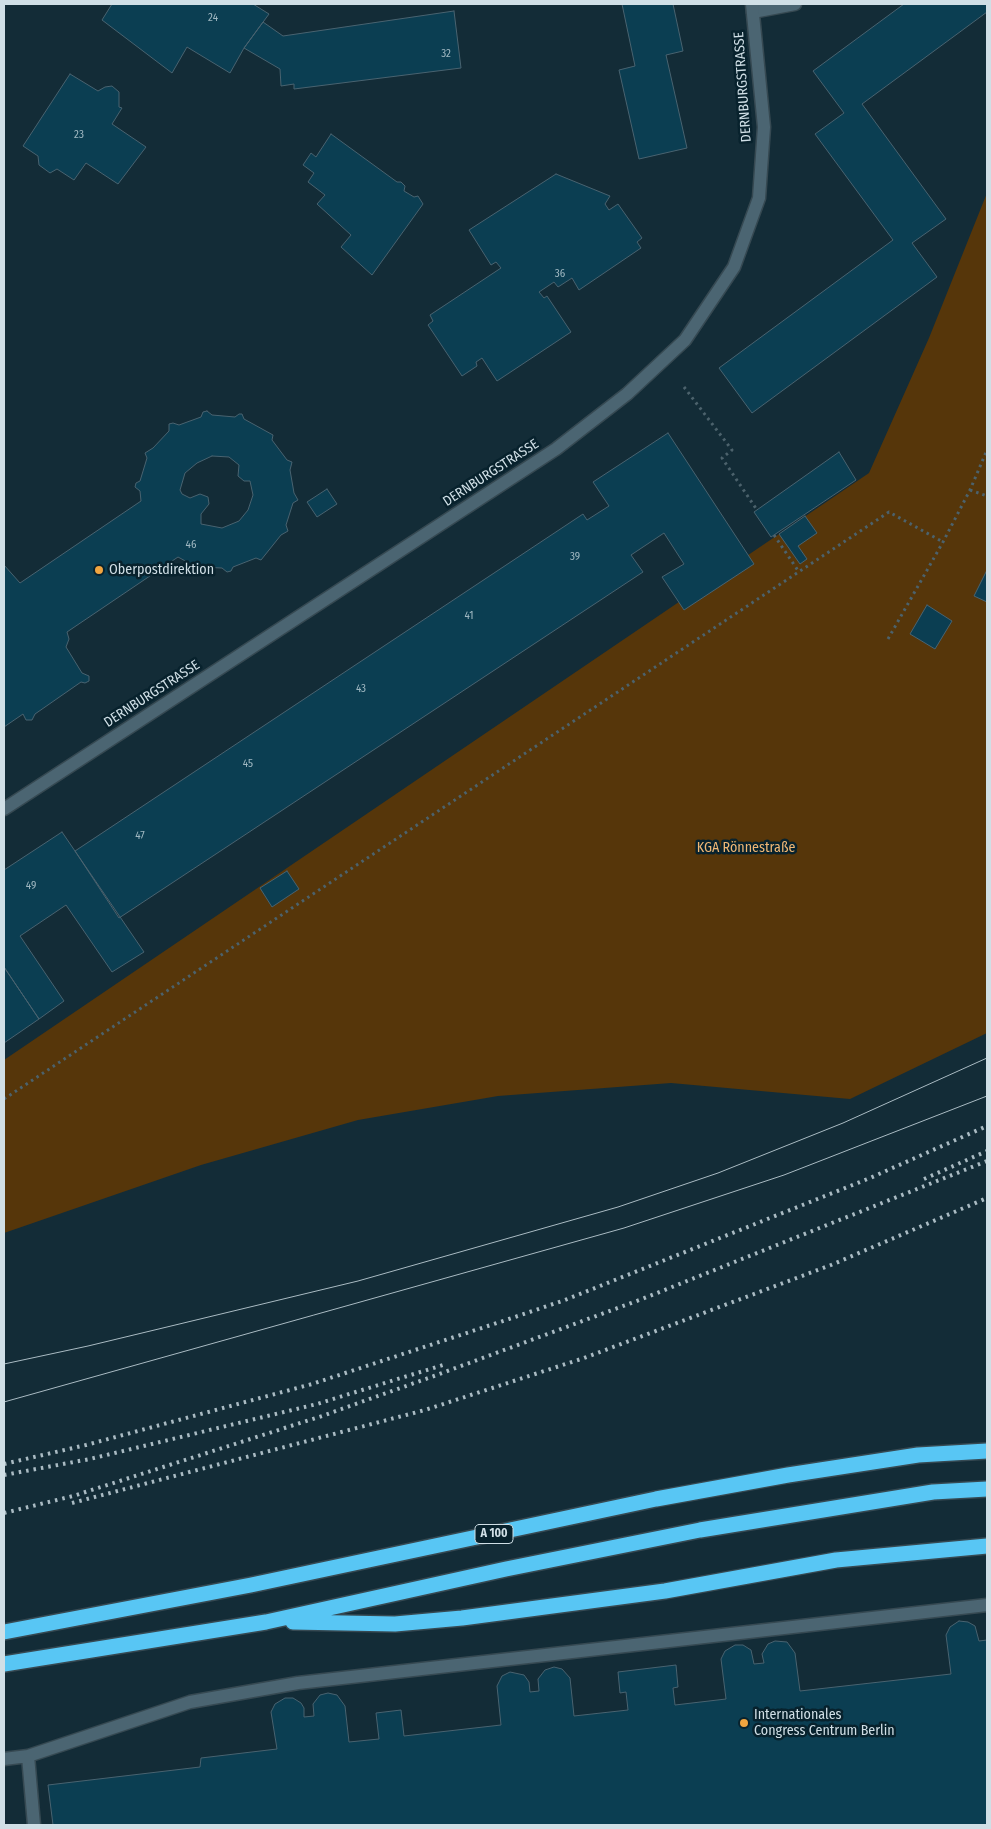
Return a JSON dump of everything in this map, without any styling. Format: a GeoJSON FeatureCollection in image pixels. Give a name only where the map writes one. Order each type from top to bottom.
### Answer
{"type":"FeatureCollection","features":[{"type":"Feature","properties":{"kind":"highway","name":"A 100"},"geometry":{"type":"LineString","coordinates":[[4,1632],[251,1585],[666,1498],[788,1475],[918,1455],[987,1451]]}},
{"type":"Feature","properties":{"kind":"highway"},"geometry":{"type":"LineString","coordinates":[[4,1664],[266,1622],[506,1568],[700,1530],[933,1492],[987,1489]]}},
{"type":"Feature","properties":{"kind":"highway"},"geometry":{"type":"LineString","coordinates":[[266,1622],[394,1624],[462,1618],[665,1592],[836,1560],[987,1546]]}},
{"type":"Feature","properties":{"kind":"street"},"geometry":{"type":"LineString","coordinates":[[752,8],[795,4]]}},
{"type":"Feature","properties":{"kind":"street","name":"DERNBURGSTRASSE"},"geometry":{"type":"LineString","coordinates":[[4,810],[556,448],[627,394],[685,340],[734,267],[759,198],[764,127],[752,8]]}},
{"type":"Feature","properties":{"kind":"street"},"geometry":{"type":"LineString","coordinates":[[4,1759],[28,1756],[190,1702],[298,1683],[987,1605]]}},
{"type":"Feature","properties":{"kind":"street"},"geometry":{"type":"LineString","coordinates":[[28,1756],[34,1825]]}},
{"type":"Feature","properties":{"kind":"path"},"geometry":{"type":"LineString","coordinates":[[684,387],[732,450],[722,458],[757,510]]}},
{"type":"Feature","properties":{"kind":"path"},"geometry":{"type":"LineString","coordinates":[[888,639],[943,542],[970,490],[987,450]]}},
{"type":"Feature","properties":{"kind":"path"},"geometry":{"type":"LineString","coordinates":[[970,490],[987,496]]}},
{"type":"Feature","properties":{"kind":"path"},"geometry":{"type":"LineString","coordinates":[[4,1099],[889,512],[943,542]]}},
{"type":"Feature","properties":{"kind":"path"},"geometry":{"type":"LineString","coordinates":[[774,535],[798,572]]}},
{"type":"Feature","properties":{"kind":"green space","name":"KGA Rönnestraße"},"geometry":{"type":"Polygon","coordinates":[[[987,193],[987,1033],[850,1099],[671,1083],[498,1096],[358,1120],[201,1165],[4,1233],[4,1060],[869,473],[929,338],[987,193]]]}},
{"type":"Feature","properties":{"kind":"building"},"geometry":{"type":"Polygon","coordinates":[[[112,4],[253,4],[269,14],[244,48],[230,73],[187,47],[172,73],[102,20],[112,4]]]}},
{"type":"Feature","properties":{"kind":"building"},"geometry":{"type":"Polygon","coordinates":[[[622,4],[673,4],[683,51],[666,55],[687,148],[639,159],[619,70],[635,66],[622,4]]]}},
{"type":"Feature","properties":{"kind":"building"},"geometry":{"type":"Polygon","coordinates":[[[904,4],[987,4],[987,12],[862,104],[946,219],[912,243],[937,277],[752,413],[719,368],[893,240],[815,134],[844,113],[813,71],[904,4]]]}},
{"type":"Feature","properties":{"kind":"building"},"geometry":{"type":"Polygon","coordinates":[[[454,11],[461,68],[294,89],[294,84],[281,86],[280,69],[244,48],[263,22],[283,36],[454,11]]]}},
{"type":"Feature","properties":{"kind":"building"},"geometry":{"type":"Polygon","coordinates":[[[70,74],[98,91],[112,86],[119,92],[119,107],[122,108],[112,124],[146,147],[118,184],[86,163],[74,180],[57,169],[50,173],[39,165],[38,156],[23,146],[70,74]]]}},
{"type":"Feature","properties":{"kind":"building"},"geometry":{"type":"Polygon","coordinates":[[[331,134],[397,182],[401,182],[405,186],[404,191],[414,197],[418,196],[423,204],[372,275],[341,247],[351,235],[317,204],[325,195],[308,182],[314,173],[303,165],[311,153],[316,157],[331,134]]]}},
{"type":"Feature","properties":{"kind":"building"},"geometry":{"type":"Polygon","coordinates":[[[556,174],[610,196],[605,204],[609,210],[618,204],[642,238],[637,242],[641,248],[579,290],[572,278],[558,287],[554,282],[539,292],[544,298],[547,296],[571,332],[497,381],[482,358],[476,362],[477,366],[462,376],[428,325],[433,321],[430,315],[501,268],[496,262],[491,265],[469,230],[556,174]]]}},
{"type":"Feature","properties":{"kind":"building","name":"Oberpostdirektion"},"geometry":{"type":"Polygon","coordinates":[[[207,411],[212,415],[235,417],[242,414],[244,419],[273,435],[272,440],[287,460],[292,462],[290,470],[294,493],[298,500],[293,503],[286,525],[288,531],[281,535],[261,560],[256,558],[233,567],[231,571],[227,572],[222,568],[190,568],[189,563],[178,557],[67,632],[69,639],[66,647],[82,673],[89,676],[89,681],[81,682],[35,714],[32,720],[26,720],[23,714],[4,727],[4,565],[20,583],[141,501],[140,491],[135,487],[136,483],[140,481],[147,458],[145,453],[153,448],[169,431],[169,424],[179,425],[201,417],[203,412],[207,411]],[[212,456],[197,463],[185,473],[180,490],[182,494],[190,498],[200,494],[208,497],[209,504],[201,514],[201,524],[222,528],[239,521],[248,510],[253,495],[250,481],[244,481],[238,476],[239,465],[229,457],[212,456]]]}},
{"type":"Feature","properties":{"kind":"building"},"geometry":{"type":"Polygon","coordinates":[[[668,433],[754,564],[684,610],[662,577],[684,564],[664,533],[631,555],[643,572],[119,918],[75,851],[583,514],[587,520],[609,506],[593,482],[668,433]]]}},
{"type":"Feature","properties":{"kind":"building"},"geometry":{"type":"Polygon","coordinates":[[[839,452],[856,480],[771,537],[754,512],[839,452]]]}},
{"type":"Feature","properties":{"kind":"building"},"geometry":{"type":"Polygon","coordinates":[[[327,489],[337,504],[317,517],[307,502],[327,489]]]}},
{"type":"Feature","properties":{"kind":"building"},"geometry":{"type":"Polygon","coordinates":[[[805,516],[817,533],[798,546],[807,559],[800,564],[779,534],[805,516]]]}},
{"type":"Feature","properties":{"kind":"building"},"geometry":{"type":"Polygon","coordinates":[[[987,570],[987,602],[974,596],[987,570]]]}},
{"type":"Feature","properties":{"kind":"building"},"geometry":{"type":"Polygon","coordinates":[[[927,605],[952,621],[935,649],[910,634],[927,605]]]}},
{"type":"Feature","properties":{"kind":"building"},"geometry":{"type":"Polygon","coordinates":[[[62,832],[144,952],[112,972],[66,905],[20,936],[64,1001],[39,1019],[4,967],[4,870],[62,832]]]}},
{"type":"Feature","properties":{"kind":"building"},"geometry":{"type":"Polygon","coordinates":[[[287,871],[299,889],[272,907],[260,888],[287,871]]]}},
{"type":"Feature","properties":{"kind":"building"},"geometry":{"type":"Polygon","coordinates":[[[4,967],[39,1019],[4,1043],[4,967]]]}},
{"type":"Feature","properties":{"kind":"building","name":"Internationales Congress Centrum Berlin"},"geometry":{"type":"Polygon","coordinates":[[[959,1621],[968,1622],[975,1626],[979,1641],[987,1640],[987,1825],[53,1825],[48,1785],[200,1767],[201,1758],[277,1749],[271,1712],[275,1704],[285,1698],[293,1698],[301,1703],[304,1708],[304,1717],[314,1716],[313,1704],[320,1695],[328,1693],[337,1695],[345,1706],[349,1742],[379,1739],[376,1713],[401,1710],[404,1736],[501,1725],[497,1686],[502,1676],[510,1672],[524,1675],[529,1682],[530,1692],[539,1691],[538,1679],[545,1670],[554,1667],[562,1669],[570,1678],[574,1716],[628,1710],[626,1692],[620,1693],[618,1672],[676,1665],[678,1687],[673,1688],[675,1705],[726,1699],[721,1659],[725,1651],[735,1645],[743,1645],[751,1650],[754,1664],[764,1663],[762,1654],[768,1644],[775,1641],[787,1642],[795,1653],[800,1691],[951,1674],[946,1635],[950,1627],[959,1621]]]}},
{"type":"Feature","properties":{"kind":"tram line"},"geometry":{"type":"LineString","coordinates":[[4,1364],[88,1346],[358,1281],[618,1207],[718,1173],[843,1123],[987,1058]]}},
{"type":"Feature","properties":{"kind":"tram line"},"geometry":{"type":"LineString","coordinates":[[4,1402],[624,1228],[784,1175],[987,1096]]}},
{"type":"Feature","properties":{"kind":"railway"},"geometry":{"type":"LineString","coordinates":[[4,1464],[86,1445],[312,1384],[565,1300],[870,1178],[987,1126]]}},
{"type":"Feature","properties":{"kind":"railway"},"geometry":{"type":"LineString","coordinates":[[924,1179],[987,1151]]}},
{"type":"Feature","properties":{"kind":"railway"},"geometry":{"type":"LineString","coordinates":[[4,1513],[73,1496],[322,1416],[434,1376],[642,1299],[987,1161]]}},
{"type":"Feature","properties":{"kind":"railway"},"geometry":{"type":"LineString","coordinates":[[72,1503],[425,1410],[584,1358],[831,1265],[987,1198]]}},
{"type":"Feature","properties":{"kind":"railway"},"geometry":{"type":"LineString","coordinates":[[4,1475],[90,1459],[317,1404],[443,1365]]}},
{"type":"Feature","properties":{"kind":"place","name":"Oberpostdirektion"},"geometry":{"type":"Point","coordinates":[99,570]}},
{"type":"Feature","properties":{"kind":"place","name":"Internationales Congress Centrum Berlin"},"geometry":{"type":"Point","coordinates":[744,1723]}}]}
